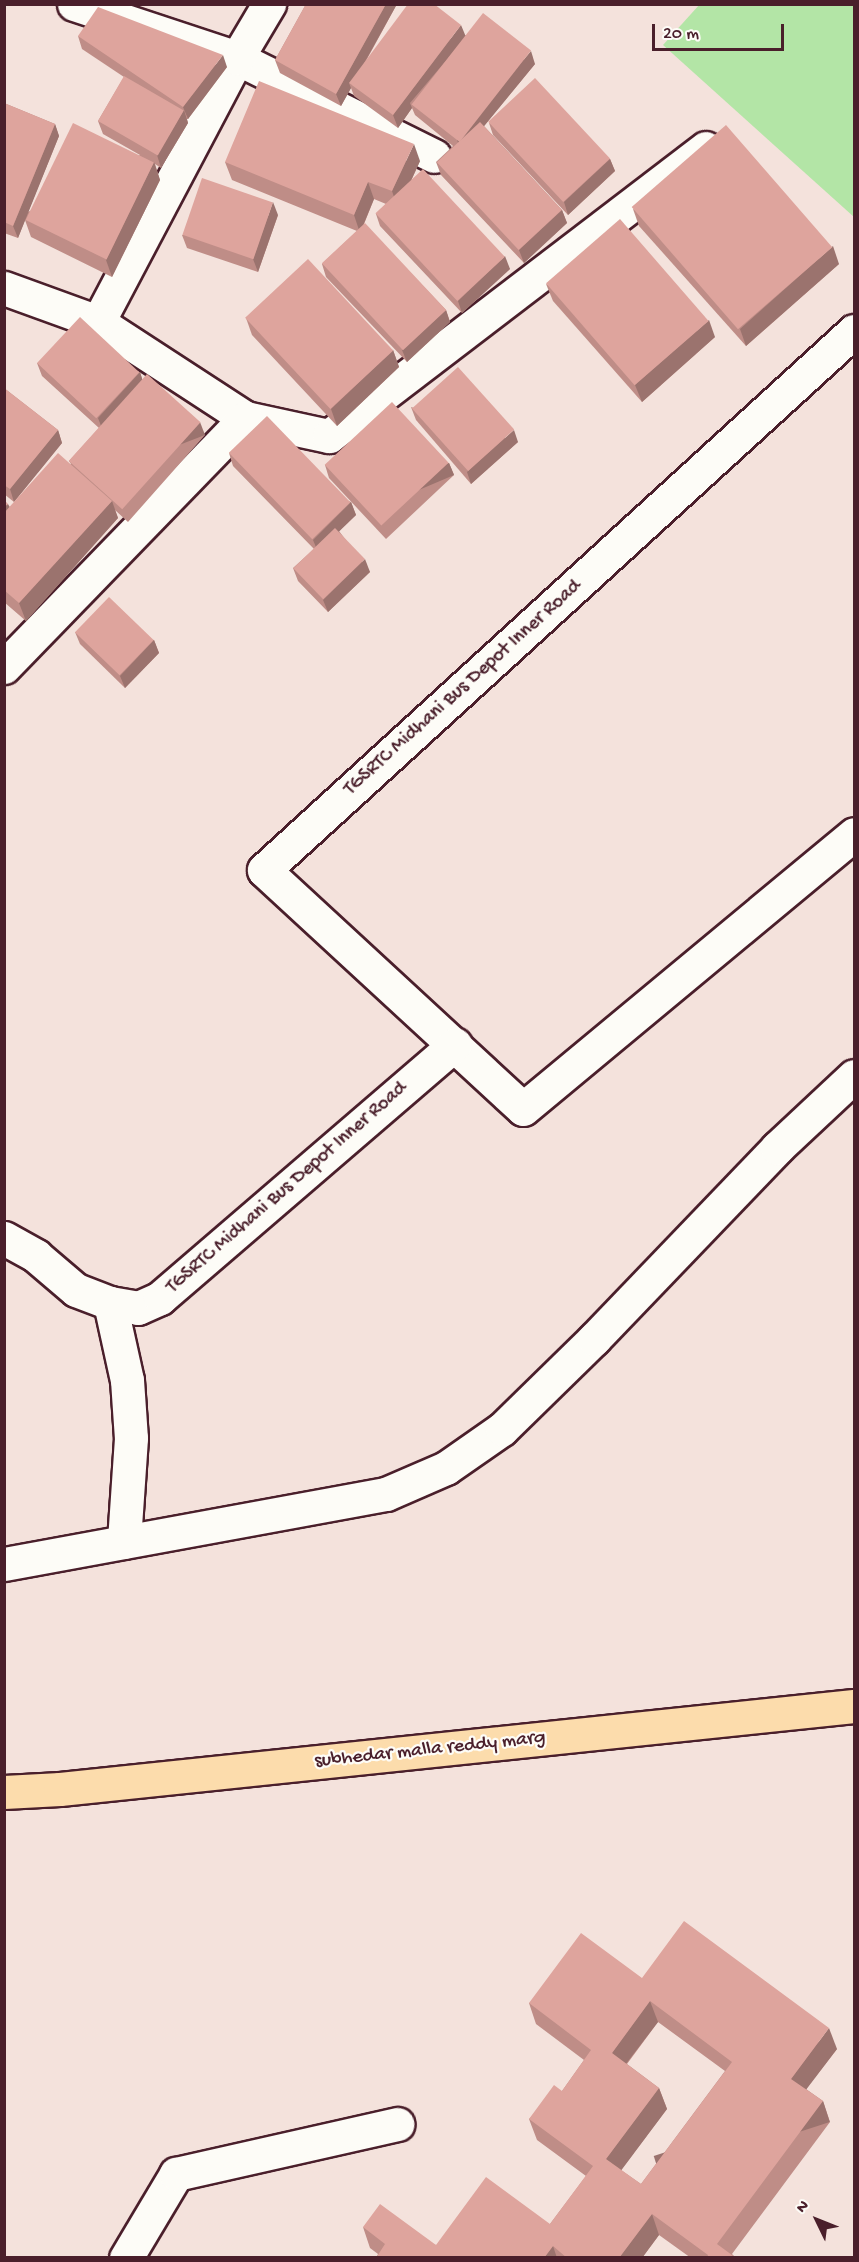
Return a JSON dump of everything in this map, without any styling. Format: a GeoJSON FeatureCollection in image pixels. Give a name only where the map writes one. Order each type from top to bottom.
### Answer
{"type":"FeatureCollection","features":[{"type":"Feature","properties":{"kind":"main road","name":"subhedar malla reddy marg"},"geometry":{"type":"LineString","coordinates":[[4,1792],[95,1785],[855,1706]]}},
{"type":"Feature","properties":{"kind":"street"},"geometry":{"type":"LineString","coordinates":[[74,4],[237,58],[434,156]]}},
{"type":"Feature","properties":{"kind":"street"},"geometry":{"type":"LineString","coordinates":[[98,322],[237,58],[269,4]]}},
{"type":"Feature","properties":{"kind":"street"},"geometry":{"type":"LineString","coordinates":[[4,288],[98,322],[245,418],[328,436],[720,137]]}},
{"type":"Feature","properties":{"kind":"street","name":"TGSRTC Midhani Bus Depot Inner Road"},"geometry":{"type":"LineString","coordinates":[[855,331],[264,870],[523,1109],[855,834]]}},
{"type":"Feature","properties":{"kind":"street"},"geometry":{"type":"LineString","coordinates":[[4,667],[245,418]]}},
{"type":"Feature","properties":{"kind":"street","name":"TGSRTC Midhani Bus Depot Inner Road"},"geometry":{"type":"LineString","coordinates":[[4,1238],[36,1256],[76,1290],[110,1303],[138,1308],[160,1298],[454,1044]]}},
{"type":"Feature","properties":{"kind":"street"},"geometry":{"type":"LineString","coordinates":[[4,1564],[386,1494],[446,1468],[502,1429],[594,1339],[777,1148],[855,1076]]}},
{"type":"Feature","properties":{"kind":"street"},"geometry":{"type":"LineString","coordinates":[[110,1303],[127,1380],[131,1438],[124,1542]]}},
{"type":"Feature","properties":{"kind":"street"},"geometry":{"type":"LineString","coordinates":[[126,2258],[176,2174],[397,2124]]}},
{"type":"Feature","properties":{"kind":"green space"},"geometry":{"type":"Polygon","coordinates":[[[700,4],[854,5],[854,217],[663,45],[700,4]]]}},
{"type":"Feature","properties":{"kind":"building"},"geometry":{"type":"Polygon","coordinates":[[[306,4],[386,4],[336,94],[275,60],[306,4]]]}},
{"type":"Feature","properties":{"kind":"building"},"geometry":{"type":"Polygon","coordinates":[[[408,4],[434,4],[461,25],[393,115],[349,83],[408,4]]]}},
{"type":"Feature","properties":{"kind":"building"},"geometry":{"type":"Polygon","coordinates":[[[98,7],[223,55],[183,107],[78,36],[98,7]]]}},
{"type":"Feature","properties":{"kind":"building"},"geometry":{"type":"Polygon","coordinates":[[[483,13],[531,51],[460,142],[412,104],[483,13]]]}},
{"type":"Feature","properties":{"kind":"building"},"geometry":{"type":"Polygon","coordinates":[[[124,76],[184,110],[158,156],[98,121],[124,76]]]}},
{"type":"Feature","properties":{"kind":"building"},"geometry":{"type":"Polygon","coordinates":[[[535,78],[610,158],[563,202],[488,122],[535,78]]]}},
{"type":"Feature","properties":{"kind":"building"},"geometry":{"type":"Polygon","coordinates":[[[259,81],[414,144],[392,191],[368,182],[354,215],[225,162],[259,81]]]}},
{"type":"Feature","properties":{"kind":"building"},"geometry":{"type":"Polygon","coordinates":[[[4,103],[55,124],[13,226],[4,222],[4,103]]]}},
{"type":"Feature","properties":{"kind":"building"},"geometry":{"type":"Polygon","coordinates":[[[480,122],[562,210],[519,250],[437,162],[480,122]]]}},
{"type":"Feature","properties":{"kind":"building"},"geometry":{"type":"Polygon","coordinates":[[[73,123],[154,162],[107,260],[26,220],[73,123]]]}},
{"type":"Feature","properties":{"kind":"building"},"geometry":{"type":"Polygon","coordinates":[[[726,125],[832,247],[738,329],[632,207],[726,125]]]}},
{"type":"Feature","properties":{"kind":"building"},"geometry":{"type":"Polygon","coordinates":[[[423,169],[505,257],[457,301],[375,213],[423,169]]]}},
{"type":"Feature","properties":{"kind":"building"},"geometry":{"type":"Polygon","coordinates":[[[202,178],[273,202],[253,259],[182,235],[202,178]]]}},
{"type":"Feature","properties":{"kind":"building"},"geometry":{"type":"Polygon","coordinates":[[[620,219],[709,321],[635,385],[546,283],[620,219]]]}},
{"type":"Feature","properties":{"kind":"building"},"geometry":{"type":"Polygon","coordinates":[[[365,223],[446,310],[403,350],[322,263],[365,223]]]}},
{"type":"Feature","properties":{"kind":"building"},"geometry":{"type":"Polygon","coordinates":[[[308,259],[393,350],[330,409],[245,318],[308,259]]]}},
{"type":"Feature","properties":{"kind":"building"},"geometry":{"type":"Polygon","coordinates":[[[80,317],[139,372],[96,418],[37,363],[80,317]]]}},
{"type":"Feature","properties":{"kind":"building"},"geometry":{"type":"Polygon","coordinates":[[[458,367],[514,429],[468,471],[412,408],[458,367]]]}},
{"type":"Feature","properties":{"kind":"building"},"geometry":{"type":"Polygon","coordinates":[[[147,374],[201,422],[122,509],[69,461],[147,374]]]}},
{"type":"Feature","properties":{"kind":"building"},"geometry":{"type":"Polygon","coordinates":[[[4,388],[58,430],[10,489],[4,485],[4,388]]]}},
{"type":"Feature","properties":{"kind":"building"},"geometry":{"type":"Polygon","coordinates":[[[392,402],[449,463],[381,525],[325,465],[392,402]]]}},
{"type":"Feature","properties":{"kind":"building"},"geometry":{"type":"Polygon","coordinates":[[[267,416],[350,502],[312,539],[229,453],[267,416]]]}},
{"type":"Feature","properties":{"kind":"building"},"geometry":{"type":"Polygon","coordinates":[[[58,453],[112,501],[19,603],[4,590],[4,513],[58,453]]]}},
{"type":"Feature","properties":{"kind":"building"},"geometry":{"type":"Polygon","coordinates":[[[335,528],[365,559],[323,599],[293,568],[335,528]]]}},
{"type":"Feature","properties":{"kind":"building"},"geometry":{"type":"Polygon","coordinates":[[[109,597],[154,640],[120,675],[75,632],[109,597]]]}},
{"type":"Feature","properties":{"kind":"building"},"geometry":{"type":"Polygon","coordinates":[[[684,1921],[829,2028],[791,2079],[823,2101],[717,2244],[736,2258],[707,2258],[708,2255],[652,2214],[619,2258],[567,2258],[553,2246],[544,2258],[376,2258],[385,2244],[363,2227],[380,2204],[436,2245],[486,2177],[550,2224],[593,2166],[529,2119],[554,2085],[562,2091],[591,2050],[529,2003],[581,1933],[642,1978],[684,1921]],[[650,2001],[612,2053],[659,2088],[606,2159],[641,2184],[732,2062],[650,2001]]]}}]}
